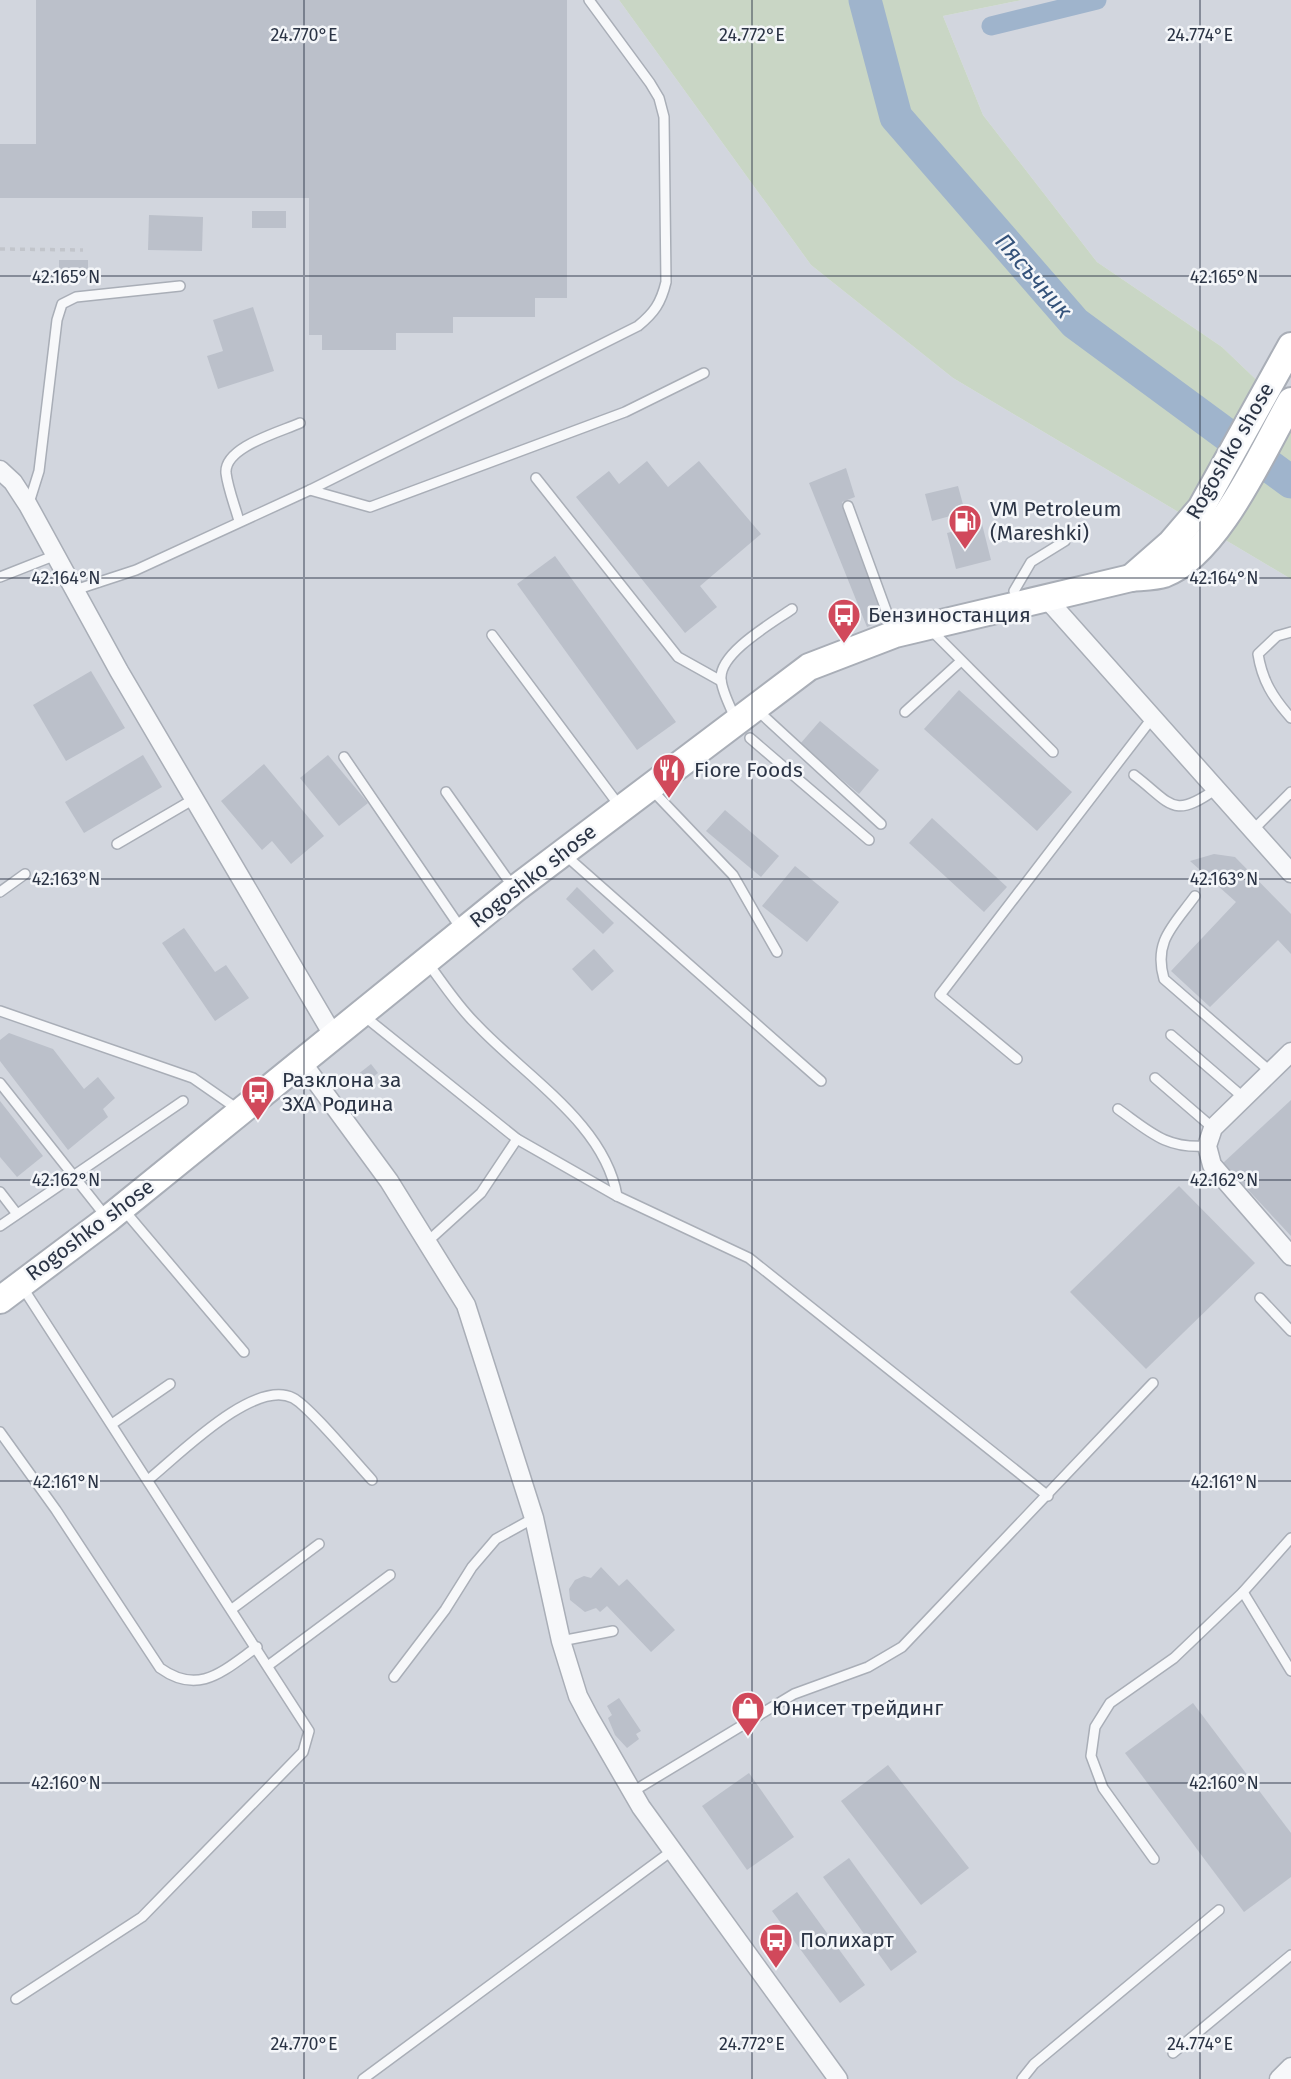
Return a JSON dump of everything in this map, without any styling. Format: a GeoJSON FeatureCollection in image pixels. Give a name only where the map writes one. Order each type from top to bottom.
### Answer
{"type":"FeatureCollection","features":[{"type":"Feature","properties":{"kind":"main road","name":"Rogoshko shose"},"geometry":{"type":"LineString","coordinates":[[10,1292],[115,1214],[514,889],[649,787],[747,722],[809,667],[895,634],[1132,578],[1164,574],[1191,557],[1199,551],[1284,357]]}},
{"type":"Feature","properties":{"kind":"main road","name":"Rogoshko shose"},"geometry":{"type":"LineString","coordinates":[[1213,514],[1291,401]]}},
{"type":"Feature","properties":{"kind":"street"},"geometry":{"type":"LineString","coordinates":[[0,470],[13,482],[28,505],[194,799],[333,1035]]}},
{"type":"Feature","properties":{"kind":"street"},"geometry":{"type":"LineString","coordinates":[[1046,599],[1291,873]]}},
{"type":"Feature","properties":{"kind":"street"},"geometry":{"type":"LineString","coordinates":[[1291,1052],[1213,1128],[1207,1146],[1212,1164],[1291,1256]]}},
{"type":"Feature","properties":{"kind":"street"},"geometry":{"type":"LineString","coordinates":[[301,1061],[388,1181],[466,1305],[534,1518],[561,1641],[578,1696],[632,1792],[838,2079]]}},
{"type":"Feature","properties":{"kind":"street"},"geometry":{"type":"LineString","coordinates":[[1279,2079],[1291,2067]]}},
{"type":"Feature","properties":{"kind":"lane"},"geometry":{"type":"LineString","coordinates":[[75,590],[135,570],[310,490],[638,326],[662,301],[666,282],[664,117],[659,97],[589,0]]}},
{"type":"Feature","properties":{"kind":"lane"},"geometry":{"type":"LineString","coordinates":[[28,505],[39,471],[57,320],[62,304],[76,297],[180,286]]}},
{"type":"Feature","properties":{"kind":"lane"},"geometry":{"type":"LineString","coordinates":[[310,490],[370,507],[625,412],[704,373]]}},
{"type":"Feature","properties":{"kind":"lane"},"geometry":{"type":"LineString","coordinates":[[239,521],[225,470],[229,459],[237,450],[300,424]]}},
{"type":"Feature","properties":{"kind":"lane"},"geometry":{"type":"LineString","coordinates":[[536,478],[678,657],[721,681],[747,722],[869,840]]}},
{"type":"Feature","properties":{"kind":"lane"},"geometry":{"type":"LineString","coordinates":[[848,506],[895,634]]}},
{"type":"Feature","properties":{"kind":"lane"},"geometry":{"type":"LineString","coordinates":[[1014,591],[1031,562],[1065,541]]}},
{"type":"Feature","properties":{"kind":"lane"},"geometry":{"type":"LineString","coordinates":[[0,577],[56,555]]}},
{"type":"Feature","properties":{"kind":"lane"},"geometry":{"type":"LineString","coordinates":[[721,681],[722,665],[738,648],[792,609]]}},
{"type":"Feature","properties":{"kind":"lane"},"geometry":{"type":"LineString","coordinates":[[927,626],[1053,751]]}},
{"type":"Feature","properties":{"kind":"lane"},"geometry":{"type":"LineString","coordinates":[[1291,632],[1277,636],[1258,654],[1261,673],[1274,699],[1291,718]]}},
{"type":"Feature","properties":{"kind":"lane"},"geometry":{"type":"LineString","coordinates":[[492,635],[621,808]]}},
{"type":"Feature","properties":{"kind":"lane"},"geometry":{"type":"LineString","coordinates":[[905,712],[961,661]]}},
{"type":"Feature","properties":{"kind":"lane"},"geometry":{"type":"LineString","coordinates":[[1017,1059],[940,995],[1153,718]]}},
{"type":"Feature","properties":{"kind":"lane"},"geometry":{"type":"LineString","coordinates":[[747,722],[881,824]]}},
{"type":"Feature","properties":{"kind":"lane"},"geometry":{"type":"LineString","coordinates":[[344,757],[463,931]]}},
{"type":"Feature","properties":{"kind":"lane"},"geometry":{"type":"LineString","coordinates":[[1133,775],[1176,807],[1191,806],[1216,789]]}},
{"type":"Feature","properties":{"kind":"lane"},"geometry":{"type":"LineString","coordinates":[[649,787],[733,875],[777,952]]}},
{"type":"Feature","properties":{"kind":"lane"},"geometry":{"type":"LineString","coordinates":[[446,792],[514,889]]}},
{"type":"Feature","properties":{"kind":"lane"},"geometry":{"type":"LineString","coordinates":[[1253,830],[1291,792]]}},
{"type":"Feature","properties":{"kind":"lane"},"geometry":{"type":"LineString","coordinates":[[117,844],[194,799]]}},
{"type":"Feature","properties":{"kind":"lane"},"geometry":{"type":"LineString","coordinates":[[562,852],[821,1081]]}},
{"type":"Feature","properties":{"kind":"lane"},"geometry":{"type":"LineString","coordinates":[[0,891],[25,874]]}},
{"type":"Feature","properties":{"kind":"lane"},"geometry":{"type":"LineString","coordinates":[[1195,896],[1163,939],[1158,960],[1164,979],[1271,1072]]}},
{"type":"Feature","properties":{"kind":"lane"},"geometry":{"type":"LineString","coordinates":[[426,961],[474,1023],[594,1139],[610,1167],[617,1196]]}},
{"type":"Feature","properties":{"kind":"lane"},"geometry":{"type":"LineString","coordinates":[[0,1011],[193,1078],[240,1111]]}},
{"type":"Feature","properties":{"kind":"lane"},"geometry":{"type":"LineString","coordinates":[[360,1013],[517,1139],[617,1196],[749,1258],[1048,1496]]}},
{"type":"Feature","properties":{"kind":"lane"},"geometry":{"type":"LineString","coordinates":[[1171,1035],[1244,1098]]}},
{"type":"Feature","properties":{"kind":"lane"},"geometry":{"type":"LineString","coordinates":[[1155,1078],[1213,1128]]}},
{"type":"Feature","properties":{"kind":"lane"},"geometry":{"type":"LineString","coordinates":[[0,1083],[75,1177],[115,1214],[244,1352]]}},
{"type":"Feature","properties":{"kind":"lane"},"geometry":{"type":"LineString","coordinates":[[0,1226],[183,1101]]}},
{"type":"Feature","properties":{"kind":"lane"},"geometry":{"type":"LineString","coordinates":[[1118,1109],[1164,1142],[1185,1148],[1207,1146]]}},
{"type":"Feature","properties":{"kind":"lane"},"geometry":{"type":"LineString","coordinates":[[427,1242],[481,1192],[517,1139]]}},
{"type":"Feature","properties":{"kind":"lane"},"geometry":{"type":"LineString","coordinates":[[0,1192],[18,1214]]}},
{"type":"Feature","properties":{"kind":"lane"},"geometry":{"type":"LineString","coordinates":[[10,1292],[112,1424],[309,1731],[303,1752],[142,1917],[16,1999]]}},
{"type":"Feature","properties":{"kind":"lane"},"geometry":{"type":"LineString","coordinates":[[1260,1298],[1291,1331]]}},
{"type":"Feature","properties":{"kind":"lane"},"geometry":{"type":"LineString","coordinates":[[632,1792],[793,1694],[888,1657],[1048,1496],[1153,1383]]}},
{"type":"Feature","properties":{"kind":"lane"},"geometry":{"type":"LineString","coordinates":[[112,1424],[170,1384]]}},
{"type":"Feature","properties":{"kind":"lane"},"geometry":{"type":"LineString","coordinates":[[148,1480],[248,1401],[274,1393],[293,1398],[372,1480]]}},
{"type":"Feature","properties":{"kind":"lane"},"geometry":{"type":"LineString","coordinates":[[0,1432],[56,1510],[160,1668],[176,1679],[195,1682],[218,1675],[257,1647]]}},
{"type":"Feature","properties":{"kind":"lane"},"geometry":{"type":"LineString","coordinates":[[394,1677],[446,1610],[472,1567],[496,1539],[534,1518]]}},
{"type":"Feature","properties":{"kind":"lane"},"geometry":{"type":"LineString","coordinates":[[1154,1859],[1103,1788],[1091,1756],[1094,1727],[1110,1703],[1174,1658],[1243,1592],[1291,1538]]}},
{"type":"Feature","properties":{"kind":"lane"},"geometry":{"type":"LineString","coordinates":[[232,1609],[319,1544]]}},
{"type":"Feature","properties":{"kind":"lane"},"geometry":{"type":"LineString","coordinates":[[269,1665],[390,1575]]}},
{"type":"Feature","properties":{"kind":"lane"},"geometry":{"type":"LineString","coordinates":[[1243,1592],[1291,1671]]}},
{"type":"Feature","properties":{"kind":"lane"},"geometry":{"type":"LineString","coordinates":[[561,1641],[613,1630]]}},
{"type":"Feature","properties":{"kind":"lane"},"geometry":{"type":"LineString","coordinates":[[363,2079],[673,1850]]}},
{"type":"Feature","properties":{"kind":"lane"},"geometry":{"type":"LineString","coordinates":[[1021,2079],[1034,2064],[1219,1910]]}},
{"type":"Feature","properties":{"kind":"lane"},"geometry":{"type":"LineString","coordinates":[[1173,2053],[1291,1955]]}},
{"type":"Feature","properties":{"kind":"path"},"geometry":{"type":"LineString","coordinates":[[0,249],[83,250]]}},
{"type":"Feature","properties":{"kind":"shaded area"},"geometry":{"type":"Polygon","coordinates":[[[0,0],[619,0],[811,265],[953,378],[1291,579],[1291,2079],[0,2079],[0,0]]]}},
{"type":"Feature","properties":{"kind":"shaded area"},"geometry":{"type":"Polygon","coordinates":[[[1022,0],[1291,0],[1291,413],[1222,347],[1097,262],[983,115],[943,16],[1022,0]]]}},
{"type":"Feature","properties":{"kind":"green space"},"geometry":{"type":"Polygon","coordinates":[[[619,0],[1022,0],[943,16],[983,115],[1097,262],[1222,347],[1291,413],[1291,579],[953,378],[811,265],[619,0]]]}},
{"type":"Feature","properties":{"kind":"building"},"geometry":{"type":"Polygon","coordinates":[[[36,0],[567,0],[567,298],[535,298],[535,317],[453,317],[453,333],[396,333],[396,350],[322,350],[322,335],[309,335],[309,198],[0,198],[0,144],[36,144],[36,0]]]}},
{"type":"Feature","properties":{"kind":"building"},"geometry":{"type":"Polygon","coordinates":[[[252,211],[286,211],[286,228],[252,228],[252,211]]]}},
{"type":"Feature","properties":{"kind":"building"},"geometry":{"type":"Polygon","coordinates":[[[149,215],[203,217],[202,251],[148,250],[149,215]]]}},
{"type":"Feature","properties":{"kind":"building"},"geometry":{"type":"Polygon","coordinates":[[[59,260],[88,260],[88,278],[59,278],[59,260]]]}},
{"type":"Feature","properties":{"kind":"building"},"geometry":{"type":"Polygon","coordinates":[[[253,307],[274,371],[218,389],[207,356],[223,351],[213,320],[253,307]]]}},
{"type":"Feature","properties":{"kind":"building"},"geometry":{"type":"Polygon","coordinates":[[[647,461],[668,487],[699,461],[761,534],[700,586],[717,607],[685,633],[576,497],[609,471],[619,484],[647,461]]]}},
{"type":"Feature","properties":{"kind":"building"},"geometry":{"type":"Polygon","coordinates":[[[846,468],[855,497],[842,502],[885,620],[867,627],[809,483],[846,468]]]}},
{"type":"Feature","properties":{"kind":"building"},"geometry":{"type":"Polygon","coordinates":[[[958,486],[965,512],[932,521],[925,494],[958,486]]]}},
{"type":"Feature","properties":{"kind":"building"},"geometry":{"type":"Polygon","coordinates":[[[982,524],[991,560],[956,569],[947,533],[982,524]]]}},
{"type":"Feature","properties":{"kind":"building"},"geometry":{"type":"Polygon","coordinates":[[[555,556],[676,722],[637,750],[517,584],[555,556]]]}},
{"type":"Feature","properties":{"kind":"building"},"geometry":{"type":"Polygon","coordinates":[[[91,671],[125,728],[66,761],[33,705],[91,671]]]}},
{"type":"Feature","properties":{"kind":"building"},"geometry":{"type":"Polygon","coordinates":[[[959,690],[1072,792],[1037,831],[924,729],[959,690]]]}},
{"type":"Feature","properties":{"kind":"building"},"geometry":{"type":"Polygon","coordinates":[[[820,721],[879,770],[859,794],[800,744],[820,721]]]}},
{"type":"Feature","properties":{"kind":"building"},"geometry":{"type":"Polygon","coordinates":[[[143,755],[162,787],[84,833],[65,802],[143,755]]]}},
{"type":"Feature","properties":{"kind":"building"},"geometry":{"type":"Polygon","coordinates":[[[328,755],[368,803],[339,826],[300,778],[328,755]]]}},
{"type":"Feature","properties":{"kind":"building"},"geometry":{"type":"Polygon","coordinates":[[[264,764],[324,836],[291,864],[272,841],[262,850],[221,801],[264,764]]]}},
{"type":"Feature","properties":{"kind":"building"},"geometry":{"type":"Polygon","coordinates":[[[725,810],[779,856],[761,877],[706,831],[725,810]]]}},
{"type":"Feature","properties":{"kind":"building"},"geometry":{"type":"Polygon","coordinates":[[[932,818],[1007,887],[984,912],[909,843],[932,818]]]}},
{"type":"Feature","properties":{"kind":"building"},"geometry":{"type":"Polygon","coordinates":[[[1214,854],[1235,857],[1291,914],[1291,954],[1278,940],[1210,1007],[1171,971],[1236,902],[1190,861],[1214,854]]]}},
{"type":"Feature","properties":{"kind":"building"},"geometry":{"type":"Polygon","coordinates":[[[795,866],[839,902],[807,942],[762,906],[795,866]]]}},
{"type":"Feature","properties":{"kind":"building"},"geometry":{"type":"Polygon","coordinates":[[[577,887],[614,923],[603,934],[566,899],[577,887]]]}},
{"type":"Feature","properties":{"kind":"building"},"geometry":{"type":"Polygon","coordinates":[[[184,928],[215,972],[226,965],[249,998],[215,1021],[162,943],[184,928]]]}},
{"type":"Feature","properties":{"kind":"building"},"geometry":{"type":"Polygon","coordinates":[[[594,949],[614,971],[592,991],[572,969],[594,949]]]}},
{"type":"Feature","properties":{"kind":"building"},"geometry":{"type":"Polygon","coordinates":[[[9,1033],[53,1049],[84,1089],[98,1077],[115,1098],[103,1109],[108,1117],[68,1150],[0,1061],[0,1040],[9,1033]]]}},
{"type":"Feature","properties":{"kind":"building"},"geometry":{"type":"Polygon","coordinates":[[[371,1064],[378,1073],[364,1084],[357,1075],[371,1064]]]}},
{"type":"Feature","properties":{"kind":"building"},"geometry":{"type":"Polygon","coordinates":[[[1291,1100],[1291,1236],[1223,1163],[1291,1100]]]}},
{"type":"Feature","properties":{"kind":"building"},"geometry":{"type":"Polygon","coordinates":[[[0,1101],[43,1156],[17,1177],[0,1157],[0,1101]]]}},
{"type":"Feature","properties":{"kind":"building"},"geometry":{"type":"Polygon","coordinates":[[[1179,1186],[1255,1263],[1146,1369],[1070,1292],[1179,1186]]]}},
{"type":"Feature","properties":{"kind":"building"},"geometry":{"type":"Polygon","coordinates":[[[601,1567],[619,1586],[627,1579],[675,1630],[651,1652],[607,1606],[600,1612],[596,1608],[585,1612],[570,1600],[569,1589],[575,1580],[584,1576],[591,1578],[601,1567]]]}},
{"type":"Feature","properties":{"kind":"building"},"geometry":{"type":"Polygon","coordinates":[[[619,1698],[641,1731],[636,1734],[639,1739],[627,1748],[615,1735],[608,1718],[612,1715],[607,1706],[619,1698]]]}},
{"type":"Feature","properties":{"kind":"building"},"geometry":{"type":"Polygon","coordinates":[[[1193,1703],[1291,1833],[1291,1877],[1244,1912],[1125,1753],[1193,1703]]]}},
{"type":"Feature","properties":{"kind":"building"},"geometry":{"type":"Polygon","coordinates":[[[888,1765],[969,1868],[921,1905],[841,1801],[888,1765]]]}},
{"type":"Feature","properties":{"kind":"building"},"geometry":{"type":"Polygon","coordinates":[[[749,1773],[794,1837],[747,1870],[702,1806],[749,1773]]]}},
{"type":"Feature","properties":{"kind":"building"},"geometry":{"type":"Polygon","coordinates":[[[849,1858],[917,1952],[891,1971],[823,1877],[849,1858]]]}},
{"type":"Feature","properties":{"kind":"building"},"geometry":{"type":"Polygon","coordinates":[[[797,1892],[865,1985],[840,2003],[772,1911],[797,1892]]]}},
{"type":"Feature","properties":{"kind":"waterway","name":"Пясъчник"},"geometry":{"type":"LineString","coordinates":[[865,0],[896,117],[1075,323],[1291,482]]}},
{"type":"Feature","properties":{"kind":"waterway"},"geometry":{"type":"LineString","coordinates":[[991,26],[1097,0]]}},
{"type":"Feature","properties":{"kind":"place","name":"VM Petroleum (Mareshki)"},"geometry":{"type":"Point","coordinates":[965,551]}},
{"type":"Feature","properties":{"kind":"place","name":"Бензиностанция"},"geometry":{"type":"Point","coordinates":[844,645]}},
{"type":"Feature","properties":{"kind":"place","name":"Fiore Foods"},"geometry":{"type":"Point","coordinates":[669,800]}},
{"type":"Feature","properties":{"kind":"place","name":"Разклона за ЗХА Родина"},"geometry":{"type":"Point","coordinates":[258,1122]}},
{"type":"Feature","properties":{"kind":"place","name":"Юнисет трейдинг"},"geometry":{"type":"Point","coordinates":[748,1738]}},
{"type":"Feature","properties":{"kind":"place","name":"Полихарт"},"geometry":{"type":"Point","coordinates":[776,1970]}}]}
